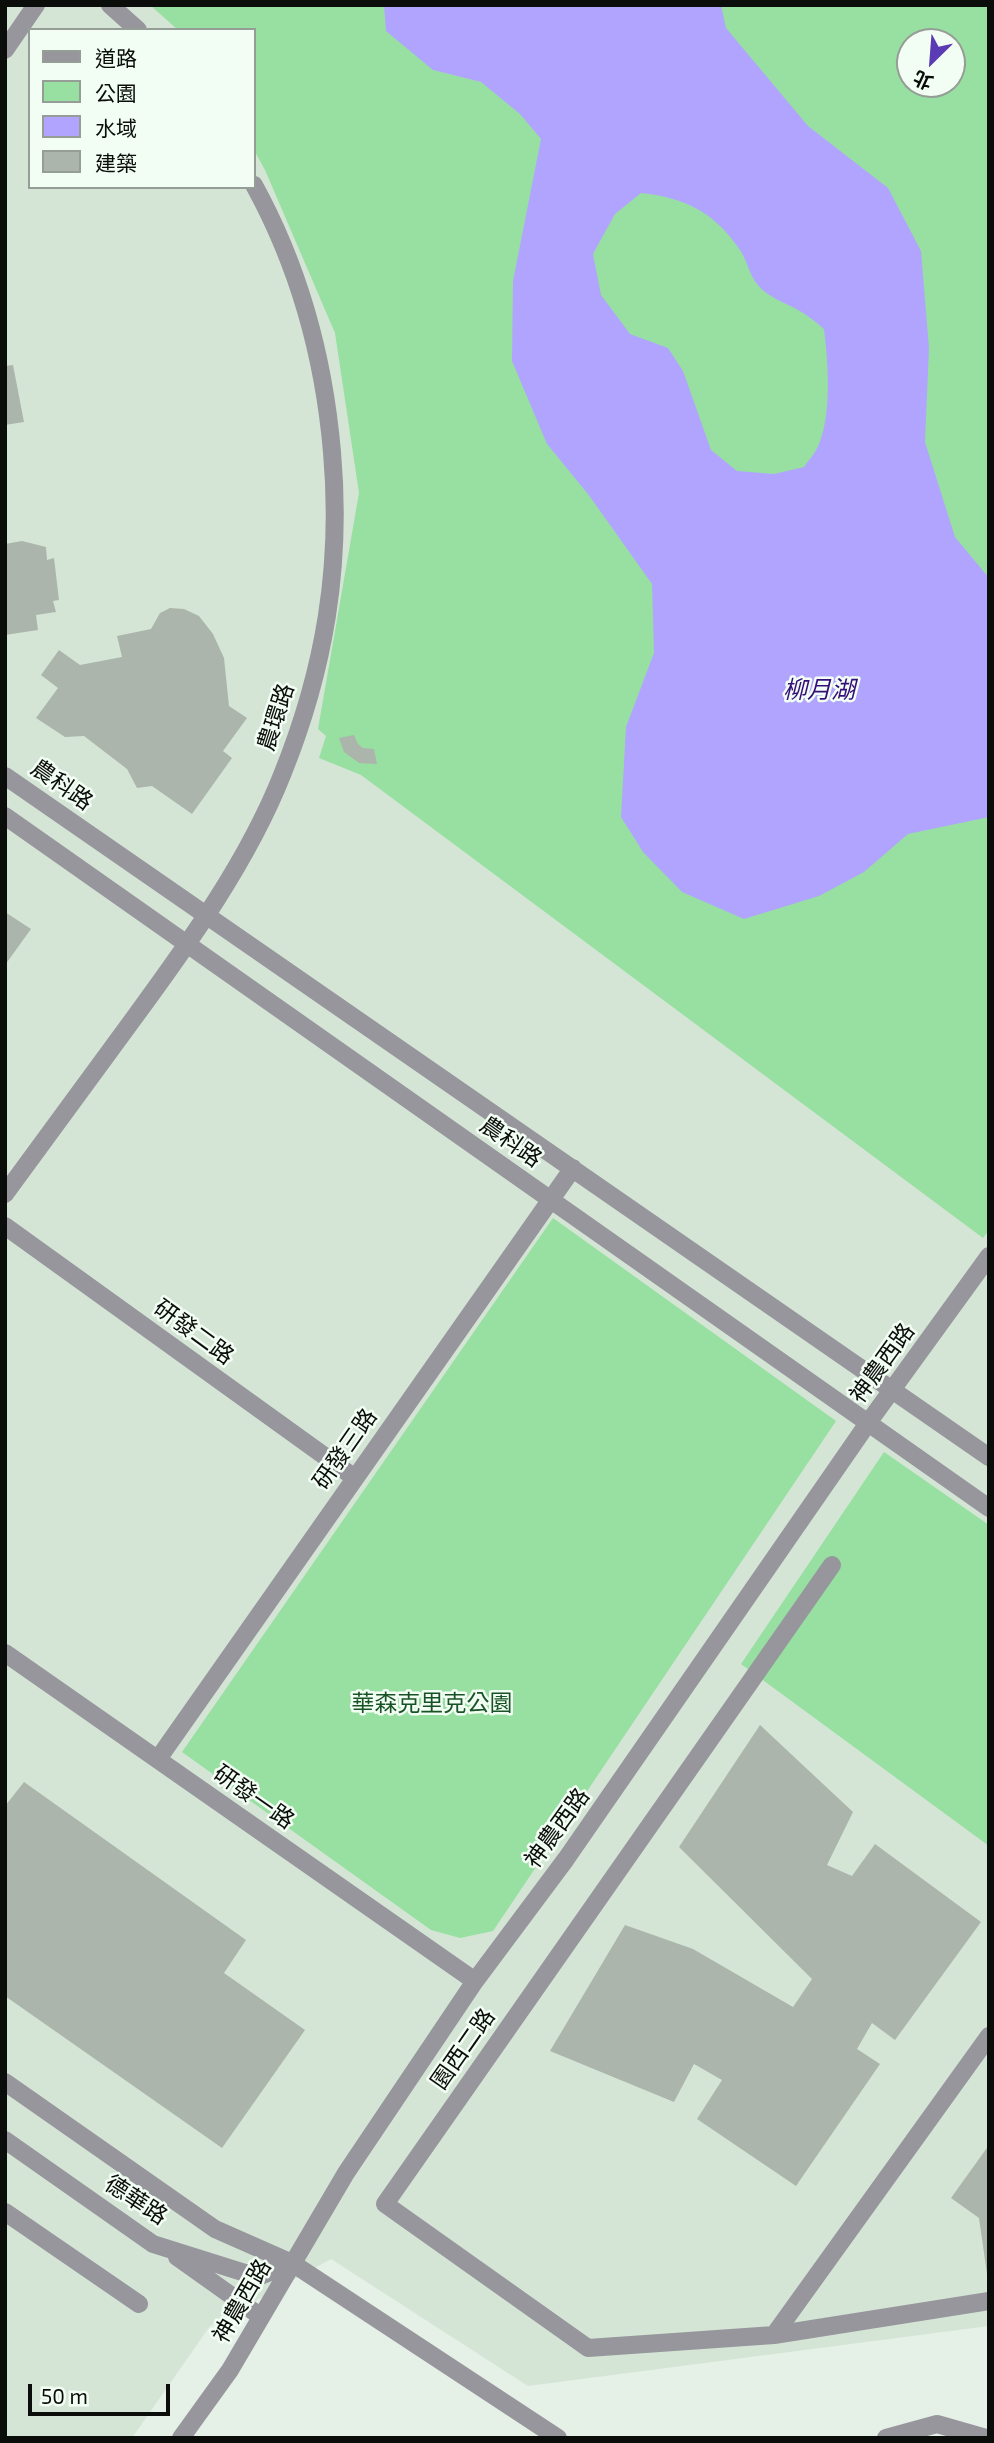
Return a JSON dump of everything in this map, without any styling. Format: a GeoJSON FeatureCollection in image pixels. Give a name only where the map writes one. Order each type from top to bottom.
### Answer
{"type":"FeatureCollection","features":[{"type":"Feature","properties":{"kind":"street"},"geometry":{"type":"LineString","coordinates":[[5,50],[36,5]]}},
{"type":"Feature","properties":{"kind":"street"},"geometry":{"type":"LineString","coordinates":[[110,5],[136,28]]}},
{"type":"Feature","properties":{"kind":"street","name":"農環路"},"geometry":{"type":"LineString","coordinates":[[5,1194],[207,915],[260,822],[282,777],[300,727],[318,660],[328,614],[335,556],[336,498],[329,415],[314,338],[290,265],[256,189]]}},
{"type":"Feature","properties":{"kind":"street","name":"農科路"},"geometry":{"type":"LineString","coordinates":[[5,776],[989,1457]]}},
{"type":"Feature","properties":{"kind":"street","name":"農科路"},"geometry":{"type":"LineString","coordinates":[[5,816],[989,1508]]}},
{"type":"Feature","properties":{"kind":"street","name":"研發三路"},"geometry":{"type":"LineString","coordinates":[[158,1759],[573,1168]]}},
{"type":"Feature","properties":{"kind":"street","name":"研發二路"},"geometry":{"type":"LineString","coordinates":[[5,1226],[355,1478]]}},
{"type":"Feature","properties":{"kind":"street","name":"神農西路"},"geometry":{"type":"LineString","coordinates":[[181,2438],[230,2370],[346,2172],[475,1981],[644,1749],[868,1423],[989,1256]]}},
{"type":"Feature","properties":{"kind":"street","name":"園西二路"},"geometry":{"type":"LineString","coordinates":[[831,1565],[385,2204],[588,2348],[774,2334],[989,2301]]}},
{"type":"Feature","properties":{"kind":"street","name":"研發一路"},"geometry":{"type":"LineString","coordinates":[[5,1653],[475,1981]]}},
{"type":"Feature","properties":{"kind":"street"},"geometry":{"type":"LineString","coordinates":[[774,2334],[989,2036]]}},
{"type":"Feature","properties":{"kind":"street"},"geometry":{"type":"LineString","coordinates":[[5,2082],[215,2229],[292,2263],[558,2438]]}},
{"type":"Feature","properties":{"kind":"street","name":"德華路"},"geometry":{"type":"LineString","coordinates":[[5,2140],[153,2244],[258,2277],[292,2263]]}},
{"type":"Feature","properties":{"kind":"street"},"geometry":{"type":"LineString","coordinates":[[5,2212],[139,2304]]}},
{"type":"Feature","properties":{"kind":"street"},"geometry":{"type":"LineString","coordinates":[[163,2247],[260,2316]]}},
{"type":"Feature","properties":{"kind":"street"},"geometry":{"type":"LineString","coordinates":[[886,2438],[937,2424],[986,2438]]}},
{"type":"Feature","properties":{"kind":"shaded area"},"geometry":{"type":"Polygon","coordinates":[[[5,5],[989,5],[989,2326],[528,2386],[331,2259],[210,2326],[132,2438],[5,2438],[5,5]]]}},
{"type":"Feature","properties":{"kind":"green space"},"geometry":{"type":"Polygon","coordinates":[[[150,5],[989,5],[989,1230],[983,1238],[361,775],[319,758],[326,736],[318,729],[359,493],[335,333],[256,154],[256,28],[176,28],[150,5]]]}},
{"type":"Feature","properties":{"kind":"green space","name":"華森克里克公園"},"geometry":{"type":"Polygon","coordinates":[[[553,1218],[836,1421],[493,1931],[460,1938],[431,1930],[182,1752],[553,1218]]]}},
{"type":"Feature","properties":{"kind":"green space"},"geometry":{"type":"Polygon","coordinates":[[[884,1452],[989,1525],[989,1846],[741,1664],[884,1452]]]}},
{"type":"Feature","properties":{"kind":"water","name":"柳月湖"},"geometry":{"type":"Polygon","coordinates":[[[384,5],[721,5],[726,28],[808,126],[888,188],[921,251],[929,348],[925,442],[955,537],[989,578],[989,817],[908,834],[864,872],[819,896],[744,919],[682,892],[643,852],[621,817],[626,727],[654,653],[652,584],[588,494],[547,444],[512,361],[513,281],[541,139],[520,114],[481,82],[433,70],[386,31],[384,5]],[[641,193],[615,214],[593,254],[601,295],[630,334],[668,348],[683,371],[711,450],[737,471],[774,474],[804,467],[818,447],[826,417],[828,371],[824,329],[805,314],[761,289],[740,250],[709,217],[685,203],[641,193]]]}},
{"type":"Feature","properties":{"kind":"building"},"geometry":{"type":"Polygon","coordinates":[[[13,365],[24,422],[5,425],[5,366],[13,365]]]}},
{"type":"Feature","properties":{"kind":"building"},"geometry":{"type":"Polygon","coordinates":[[[22,541],[46,547],[47,560],[54,558],[59,600],[53,601],[56,612],[36,615],[38,630],[5,635],[5,544],[22,541]]]}},
{"type":"Feature","properties":{"kind":"building"},"geometry":{"type":"Polygon","coordinates":[[[170,608],[184,609],[199,616],[213,634],[224,658],[229,706],[247,718],[223,751],[232,758],[192,814],[152,786],[137,788],[127,769],[84,736],[65,737],[36,718],[58,688],[41,675],[59,650],[80,665],[122,657],[117,636],[151,629],[160,613],[170,608]]]}},
{"type":"Feature","properties":{"kind":"building"},"geometry":{"type":"Polygon","coordinates":[[[354,735],[363,748],[374,749],[377,764],[359,763],[344,752],[339,738],[354,735]]]}},
{"type":"Feature","properties":{"kind":"building"},"geometry":{"type":"Polygon","coordinates":[[[5,912],[31,929],[5,965],[5,912]]]}},
{"type":"Feature","properties":{"kind":"building"},"geometry":{"type":"Polygon","coordinates":[[[760,1725],[853,1812],[827,1865],[852,1876],[875,1844],[981,1922],[895,2040],[872,2023],[857,2049],[880,2064],[796,2186],[697,2119],[722,2080],[694,2064],[674,2102],[550,2051],[625,1925],[693,1949],[793,2007],[812,1979],[679,1847],[760,1725]]]}},
{"type":"Feature","properties":{"kind":"building"},"geometry":{"type":"Polygon","coordinates":[[[24,1782],[246,1940],[224,1973],[305,2030],[222,2148],[5,1996],[5,1806],[24,1782]]]}},
{"type":"Feature","properties":{"kind":"building"},"geometry":{"type":"Polygon","coordinates":[[[989,2145],[987,2274],[979,2218],[951,2198],[989,2145]]]}}]}
